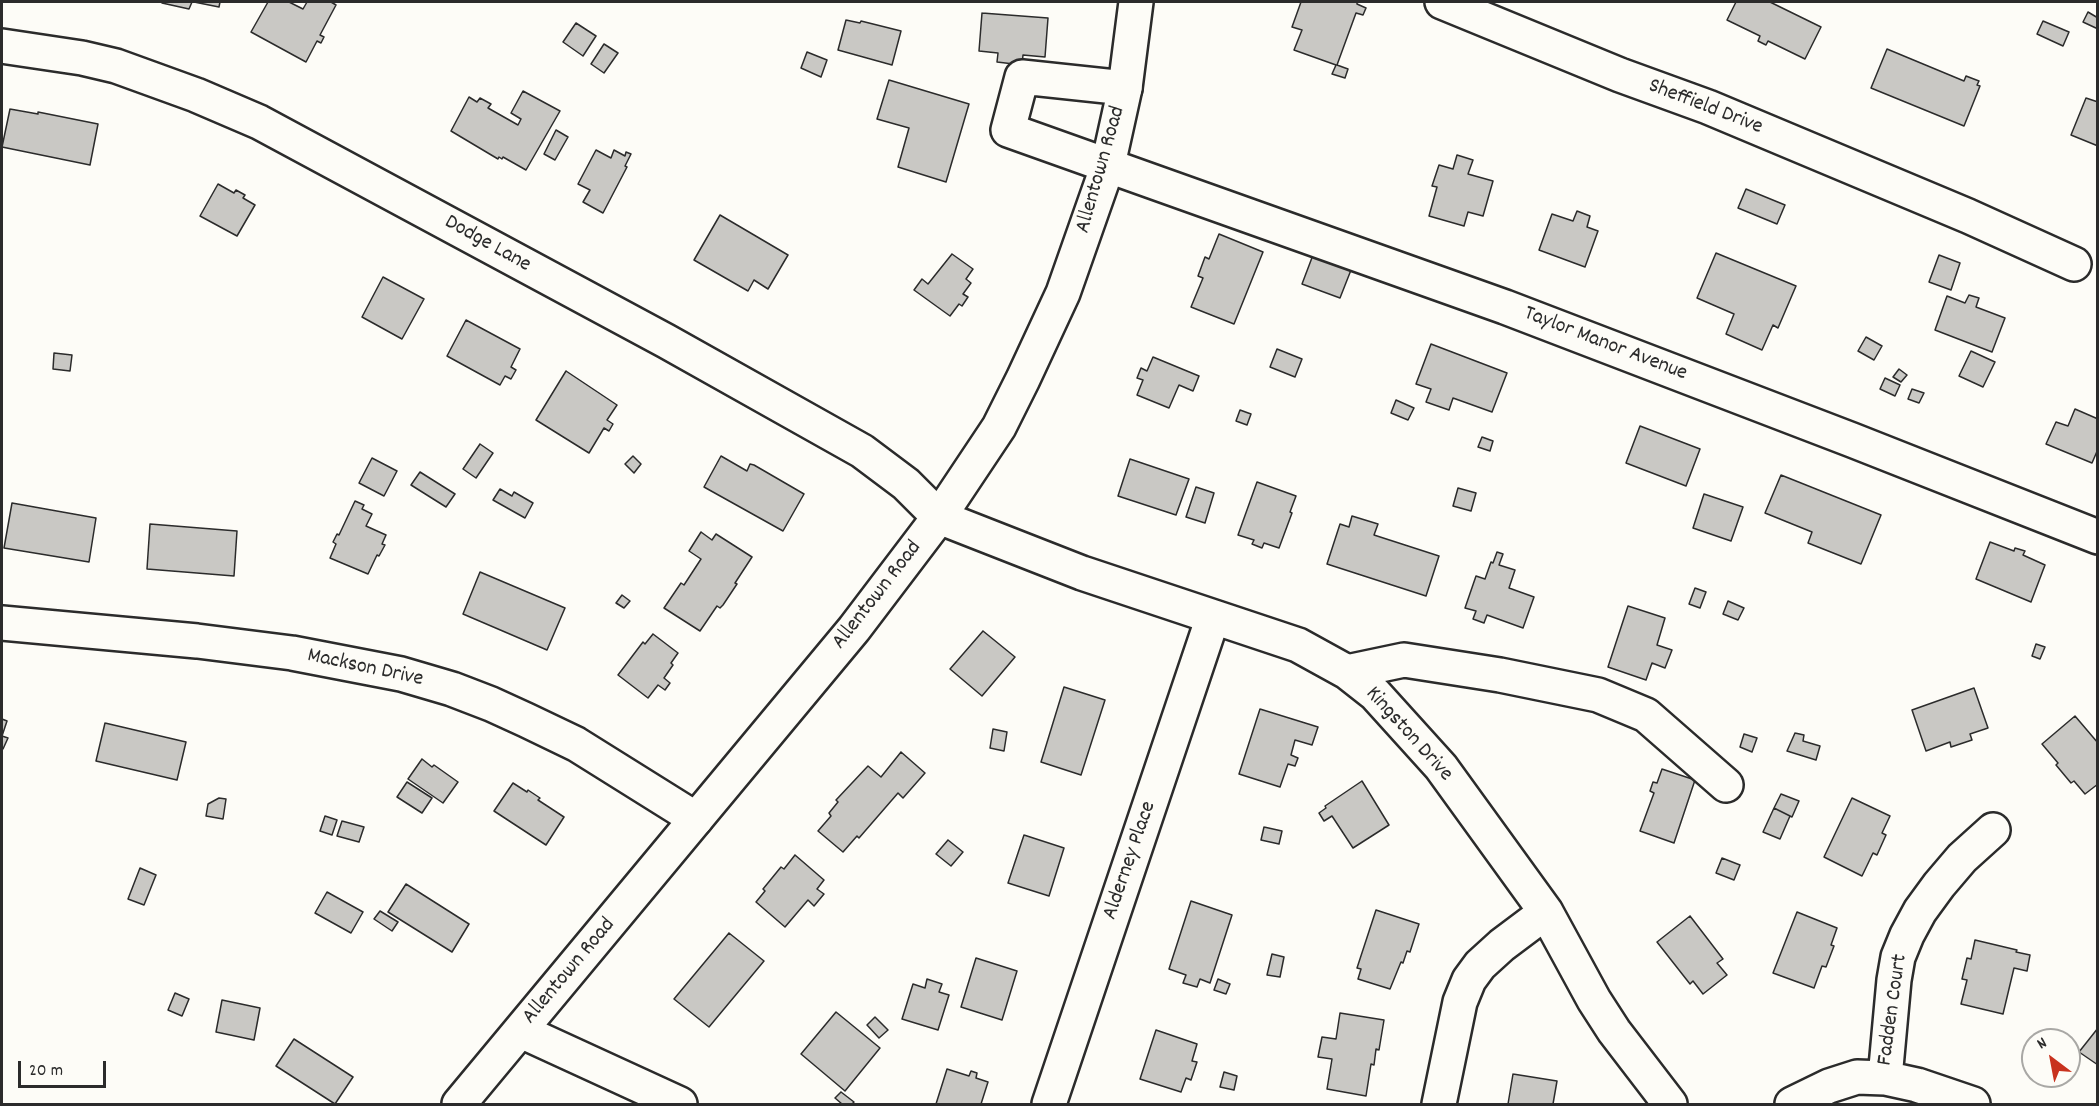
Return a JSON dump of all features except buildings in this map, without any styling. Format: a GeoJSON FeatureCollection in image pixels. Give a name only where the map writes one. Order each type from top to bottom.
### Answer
{"type":"FeatureCollection","features":[{"type":"Feature","properties":{"kind":"street","name":"Allentown Road"},"geometry":{"type":"LineString","coordinates":[[459,1104],[854,629],[939,517],[999,427],[1063,293],[1108,165],[1125,88],[1136,2]]}},
{"type":"Feature","properties":{"kind":"street","name":"Sheffield Drive"},"geometry":{"type":"LineString","coordinates":[[1442,2],[1620,75],[1708,107],[1968,216],[2074,264]]}},
{"type":"Feature","properties":{"kind":"street","name":"Dodge Lane"},"geometry":{"type":"LineString","coordinates":[[2,46],[82,58],[116,66],[196,95],[259,122],[666,341],[862,451],[906,484],[939,517]]}},
{"type":"Feature","properties":{"kind":"street","name":"Taylor Manor Avenue"},"geometry":{"type":"LineString","coordinates":[[1125,88],[1022,77],[1008,130],[1505,306],[2097,537]]}},
{"type":"Feature","properties":{"kind":"street","name":"Kingston Drive"},"geometry":{"type":"LineString","coordinates":[[939,517],[1082,573],[1298,645],[1347,672],[1375,694],[1441,767],[1546,912],[1594,1000],[1614,1031],[1670,1104]]}},
{"type":"Feature","properties":{"kind":"street","name":"Alderney Place"},"geometry":{"type":"LineString","coordinates":[[1049,1104],[1213,617]]}},
{"type":"Feature","properties":{"kind":"street","name":"Mackson Drive"},"geometry":{"type":"LineString","coordinates":[[2,623],[197,641],[292,653],[411,677],[491,704],[576,744],[696,819]]}},
{"type":"Feature","properties":{"kind":"street"},"geometry":{"type":"LineString","coordinates":[[1347,672],[1404,660],[1500,675],[1598,695],[1646,714],[1726,785]]}},
{"type":"Feature","properties":{"kind":"street","name":"Fadden Court"},"geometry":{"type":"LineString","coordinates":[[1885,1078],[1894,980],[1898,957],[1907,935],[1920,911],[1939,885],[1962,858],[1993,830]]}},
{"type":"Feature","properties":{"kind":"street"},"geometry":{"type":"LineString","coordinates":[[1439,1104],[1460,1002],[1469,980],[1480,965],[1502,945],[1546,912]]}},
{"type":"Feature","properties":{"kind":"street"},"geometry":{"type":"LineString","coordinates":[[521,1031],[680,1104]]}},
{"type":"Feature","properties":{"kind":"street"},"geometry":{"type":"LineString","coordinates":[[1792,1104],[1829,1086],[1857,1077],[1885,1078],[1917,1085],[1973,1104]]}}]}
